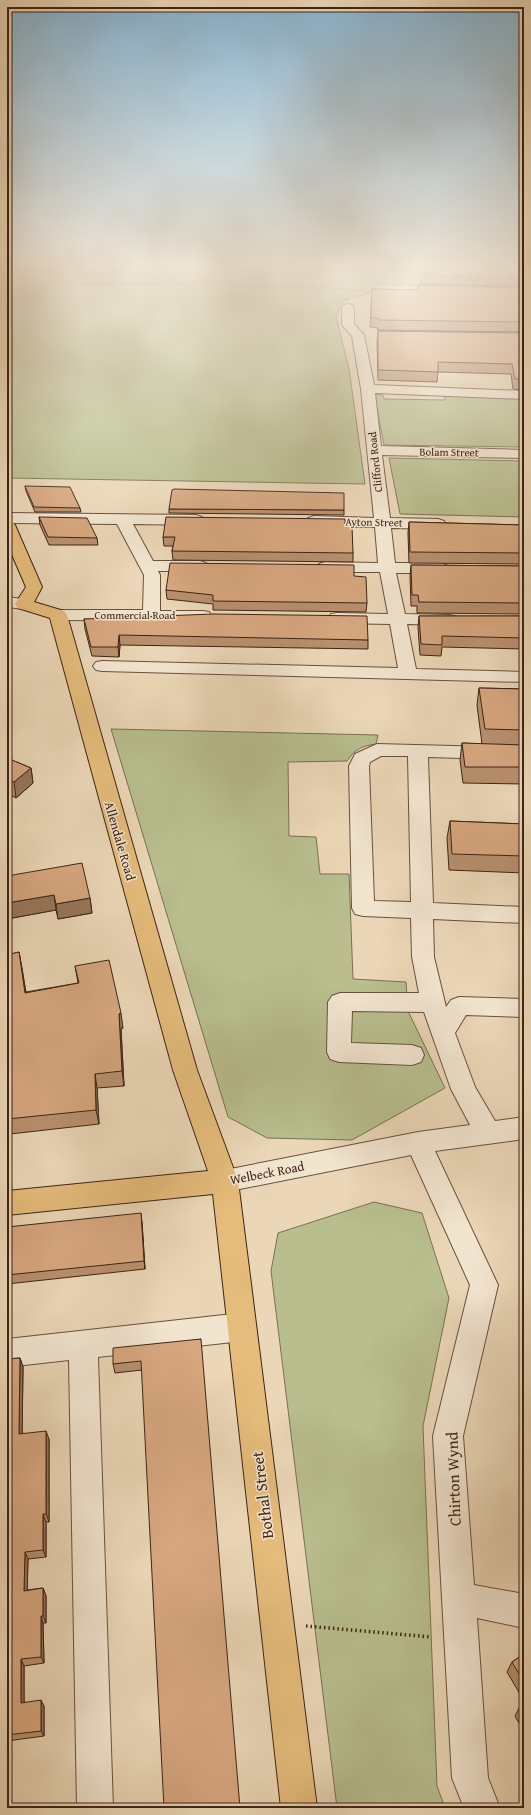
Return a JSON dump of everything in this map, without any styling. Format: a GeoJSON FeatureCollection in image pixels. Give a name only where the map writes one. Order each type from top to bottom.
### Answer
{"type":"FeatureCollection","features":[{"type":"Feature","properties":{"kind":"main road"},"geometry":{"type":"LineString","coordinates":[[7,526],[34,587],[15,603]]}},
{"type":"Feature","properties":{"kind":"main road"},"geometry":{"type":"LineString","coordinates":[[15,603],[58,615]]}},
{"type":"Feature","properties":{"kind":"main road","name":"Allendale Road"},"geometry":{"type":"LineString","coordinates":[[58,615],[184,1070],[225,1181]]}},
{"type":"Feature","properties":{"kind":"main road","name":"Welbeck Road"},"geometry":{"type":"LineString","coordinates":[[7,1203],[225,1181]]}},
{"type":"Feature","properties":{"kind":"main road","name":"Bothal Street"},"geometry":{"type":"LineString","coordinates":[[225,1181],[299,1808]]}},
{"type":"Feature","properties":{"kind":"street","name":"Clifford Road"},"geometry":{"type":"LineString","coordinates":[[361,350],[368,389],[387,567],[408,674]]}},
{"type":"Feature","properties":{"kind":"street"},"geometry":{"type":"LineString","coordinates":[[368,389],[524,395]]}},
{"type":"Feature","properties":{"kind":"street","name":"Bolam Street"},"geometry":{"type":"LineString","coordinates":[[374,450],[524,454]]}},
{"type":"Feature","properties":{"kind":"street"},"geometry":{"type":"LineString","coordinates":[[7,518],[208,520]]}},
{"type":"Feature","properties":{"kind":"street"},"geometry":{"type":"LineString","coordinates":[[122,519],[152,575],[151,615]]}},
{"type":"Feature","properties":{"kind":"street","name":"Ayton Street"},"geometry":{"type":"LineString","coordinates":[[302,521],[452,524]]}},
{"type":"Feature","properties":{"kind":"street"},"geometry":{"type":"LineString","coordinates":[[147,566],[212,566]]}},
{"type":"Feature","properties":{"kind":"street"},"geometry":{"type":"LineString","coordinates":[[307,567],[452,568]]}},
{"type":"Feature","properties":{"kind":"street","name":"Commercial Road"},"geometry":{"type":"LineString","coordinates":[[58,615],[223,616]]}},
{"type":"Feature","properties":{"kind":"street"},"geometry":{"type":"LineString","coordinates":[[318,618],[468,620]]}},
{"type":"Feature","properties":{"kind":"street"},"geometry":{"type":"LineString","coordinates":[[102,666],[524,676]]}},
{"type":"Feature","properties":{"kind":"street"},"geometry":{"type":"LineString","coordinates":[[524,754],[378,750],[362,758],[359,766],[363,908],[524,915]]}},
{"type":"Feature","properties":{"kind":"street"},"geometry":{"type":"LineString","coordinates":[[418,750],[423,957],[433,1004],[463,1089],[488,1133]]}},
{"type":"Feature","properties":{"kind":"street"},"geometry":{"type":"LineString","coordinates":[[412,1055],[339,1052],[340,1002],[419,1002],[433,1004]]}},
{"type":"Feature","properties":{"kind":"street"},"geometry":{"type":"LineString","coordinates":[[443,1032],[460,1006],[524,1008]]}},
{"type":"Feature","properties":{"kind":"street","name":"Welbeck Road"},"geometry":{"type":"LineString","coordinates":[[225,1181],[418,1143],[524,1128]]}},
{"type":"Feature","properties":{"kind":"street","name":"Chirton Wynd"},"geometry":{"type":"LineString","coordinates":[[418,1143],[484,1285],[448,1436],[470,1778],[482,1808]]}},
{"type":"Feature","properties":{"kind":"street"},"geometry":{"type":"LineString","coordinates":[[7,1353],[242,1327]]}},
{"type":"Feature","properties":{"kind":"street"},"geometry":{"type":"LineString","coordinates":[[83,1345],[95,1808]]}},
{"type":"Feature","properties":{"kind":"street"},"geometry":{"type":"LineString","coordinates":[[458,1598],[524,1611]]}},
{"type":"Feature","properties":{"kind":"path"},"geometry":{"type":"LineString","coordinates":[[277,1623],[461,1639]]}},
{"type":"Feature","properties":{"kind":"green space"},"geometry":{"type":"Polygon","coordinates":[[[7,350],[344,350],[349,369],[365,484],[7,478],[7,350]]]}},
{"type":"Feature","properties":{"kind":"green space"},"geometry":{"type":"Polygon","coordinates":[[[374,394],[383,395],[384,399],[445,400],[444,395],[524,398],[524,447],[384,445],[374,394]]]}},
{"type":"Feature","properties":{"kind":"green space"},"geometry":{"type":"Polygon","coordinates":[[[389,458],[524,461],[524,517],[400,514],[389,458]]]}},
{"type":"Feature","properties":{"kind":"green space"},"geometry":{"type":"Polygon","coordinates":[[[111,729],[378,735],[376,744],[359,749],[347,761],[288,762],[289,836],[316,837],[320,874],[349,874],[353,979],[406,982],[408,1011],[445,1088],[352,1140],[267,1138],[228,1117],[111,729]]]}},
{"type":"Feature","properties":{"kind":"green space"},"geometry":{"type":"Polygon","coordinates":[[[374,1202],[422,1213],[449,1298],[423,1426],[437,1786],[445,1808],[337,1808],[271,1271],[278,1233],[374,1202]]]}},
{"type":"Feature","properties":{"kind":"building"},"geometry":{"type":"Polygon","coordinates":[[[378,350],[524,350],[524,379],[515,379],[512,364],[438,362],[438,372],[378,370],[378,350]]]}},
{"type":"Feature","properties":{"kind":"building"},"geometry":{"type":"Polygon","coordinates":[[[25,486],[70,487],[80,508],[34,507],[25,486]]]}},
{"type":"Feature","properties":{"kind":"building"},"geometry":{"type":"Polygon","coordinates":[[[172,490],[344,493],[344,510],[169,509],[172,490]]]}},
{"type":"Feature","properties":{"kind":"building"},"geometry":{"type":"Polygon","coordinates":[[[39,517],[87,518],[97,538],[48,537],[39,517]]]}},
{"type":"Feature","properties":{"kind":"building"},"geometry":{"type":"Polygon","coordinates":[[[166,517],[345,519],[345,525],[352,526],[353,553],[172,551],[175,537],[163,537],[166,517]]]}},
{"type":"Feature","properties":{"kind":"building"},"geometry":{"type":"Polygon","coordinates":[[[409,522],[524,525],[524,553],[410,552],[409,522]]]}},
{"type":"Feature","properties":{"kind":"building"},"geometry":{"type":"Polygon","coordinates":[[[170,563],[354,565],[354,576],[366,577],[367,603],[213,601],[213,595],[166,590],[170,563]]]}},
{"type":"Feature","properties":{"kind":"building"},"geometry":{"type":"Polygon","coordinates":[[[411,565],[524,566],[524,603],[419,602],[418,595],[412,595],[411,565]]]}},
{"type":"Feature","properties":{"kind":"building"},"geometry":{"type":"Polygon","coordinates":[[[213,614],[367,616],[368,640],[119,635],[118,647],[91,647],[84,619],[213,614]]]}},
{"type":"Feature","properties":{"kind":"building"},"geometry":{"type":"Polygon","coordinates":[[[419,616],[524,616],[524,638],[442,636],[442,645],[421,644],[419,616]]]}},
{"type":"Feature","properties":{"kind":"building"},"geometry":{"type":"Polygon","coordinates":[[[479,688],[524,689],[524,730],[485,729],[479,688]]]}},
{"type":"Feature","properties":{"kind":"building"},"geometry":{"type":"Polygon","coordinates":[[[462,743],[524,745],[524,767],[465,767],[462,743]]]}},
{"type":"Feature","properties":{"kind":"building"},"geometry":{"type":"Polygon","coordinates":[[[7,758],[31,768],[14,782],[7,779],[7,758]]]}},
{"type":"Feature","properties":{"kind":"building"},"geometry":{"type":"Polygon","coordinates":[[[450,821],[524,824],[524,856],[452,854],[450,821]]]}},
{"type":"Feature","properties":{"kind":"building"},"geometry":{"type":"Polygon","coordinates":[[[82,863],[90,898],[56,904],[54,895],[7,903],[7,876],[82,863]]]}},
{"type":"Feature","properties":{"kind":"building"},"geometry":{"type":"Polygon","coordinates":[[[19,952],[25,993],[79,983],[75,966],[109,960],[121,1013],[119,1014],[122,1071],[95,1074],[96,1110],[7,1119],[7,955],[19,952]]]}},
{"type":"Feature","properties":{"kind":"building"},"geometry":{"type":"Polygon","coordinates":[[[141,1213],[144,1261],[7,1275],[7,1227],[141,1213]]]}},
{"type":"Feature","properties":{"kind":"building"},"geometry":{"type":"Polygon","coordinates":[[[201,1339],[240,1808],[164,1808],[141,1361],[113,1364],[113,1348],[201,1339]]]}},
{"type":"Feature","properties":{"kind":"building"},"geometry":{"type":"Polygon","coordinates":[[[20,1358],[19,1434],[46,1431],[46,1514],[43,1514],[43,1550],[25,1552],[24,1591],[43,1588],[41,1657],[21,1659],[21,1703],[41,1700],[41,1731],[7,1735],[7,1359],[20,1358]]]}},
{"type":"Feature","properties":{"kind":"building"},"geometry":{"type":"Polygon","coordinates":[[[524,1654],[524,1682],[512,1662],[524,1654]]]}},
{"type":"Feature","properties":{"kind":"building"},"geometry":{"type":"Polygon","coordinates":[[[524,1704],[524,1713],[520,1706],[524,1704]]]}}]}
